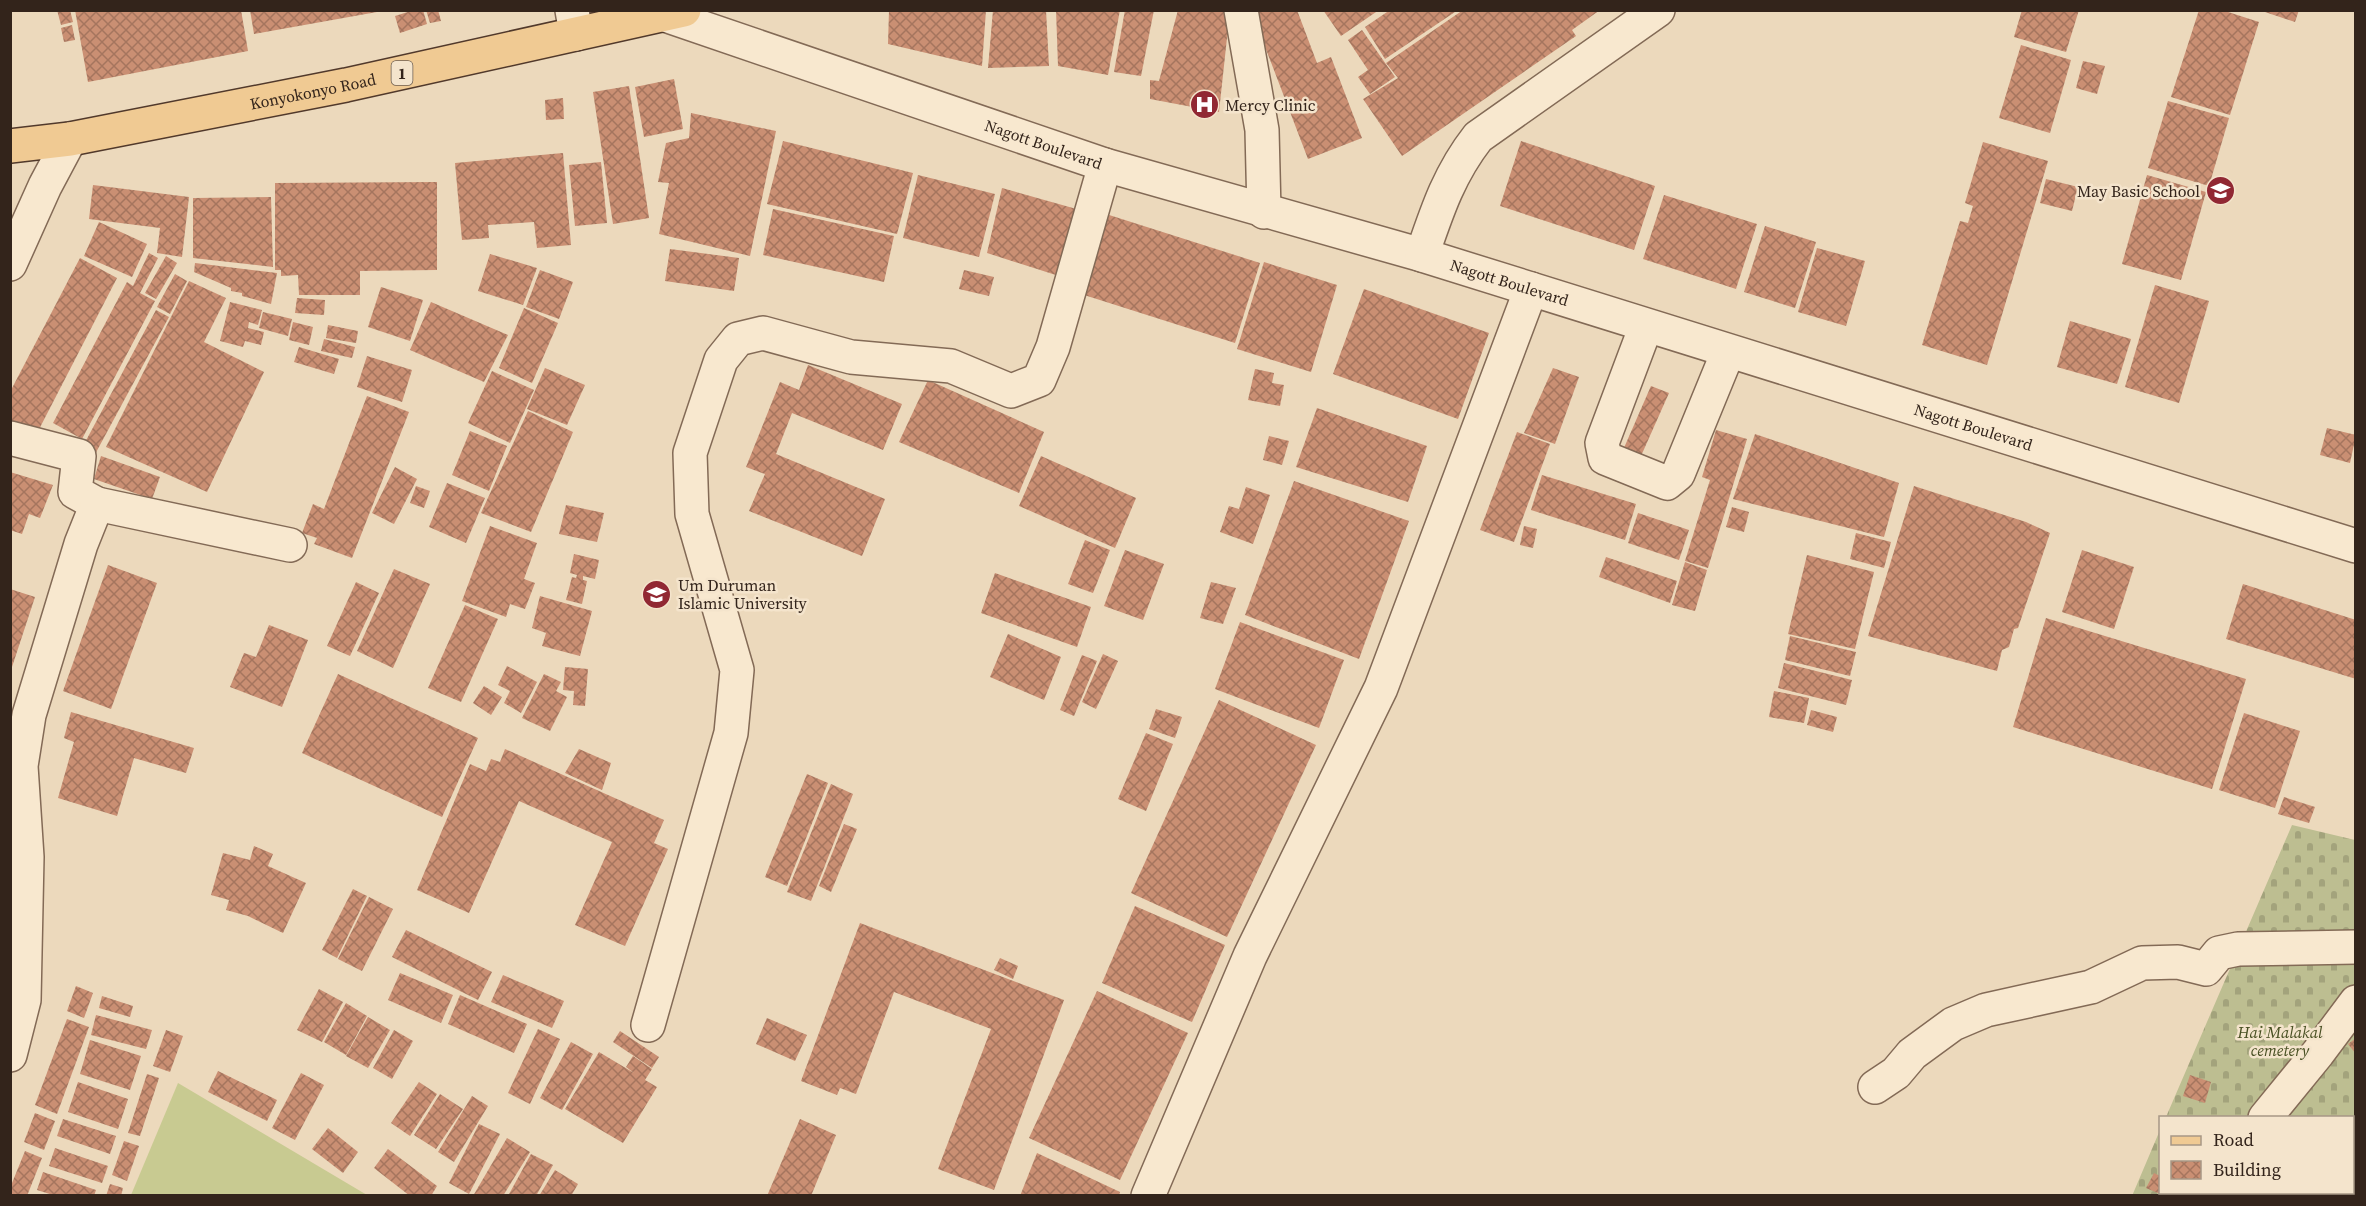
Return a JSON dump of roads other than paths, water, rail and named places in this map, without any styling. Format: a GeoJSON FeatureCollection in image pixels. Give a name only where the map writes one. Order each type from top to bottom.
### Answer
{"type":"FeatureCollection","features":[{"type":"Feature","properties":{"kind":"main road","name":"Konyokonyo Road"},"geometry":{"type":"LineString","coordinates":[[10,146],[70,139],[346,85],[574,22],[674,13]]}},
{"type":"Feature","properties":{"kind":"street"},"geometry":{"type":"LineString","coordinates":[[1241,10],[1262,130],[1264,212]]}},
{"type":"Feature","properties":{"kind":"street"},"geometry":{"type":"LineString","coordinates":[[1422,255],[1446,188],[1458,162],[1478,137],[1658,10]]}},
{"type":"Feature","properties":{"kind":"street","name":"Nagott Boulevard"},"geometry":{"type":"LineString","coordinates":[[674,13],[1105,165],[1422,255],[2355,546]]}},
{"type":"Feature","properties":{"kind":"street"},"geometry":{"type":"LineString","coordinates":[[10,264],[45,186],[70,139]]}},
{"type":"Feature","properties":{"kind":"street"},"geometry":{"type":"LineString","coordinates":[[648,1025],[731,733],[737,670],[692,514],[690,453],[721,360],[738,339],[763,333],[851,357],[951,366],[1011,391],[1039,380],[1053,347],[1105,165]]}},
{"type":"Feature","properties":{"kind":"street"},"geometry":{"type":"LineString","coordinates":[[1148,1196],[1250,956],[1381,688],[1531,289]]}},
{"type":"Feature","properties":{"kind":"street"},"geometry":{"type":"LineString","coordinates":[[1646,326],[1602,443],[1605,458],[1667,483],[1678,474],[1728,352]]}},
{"type":"Feature","properties":{"kind":"street"},"geometry":{"type":"LineString","coordinates":[[10,438],[79,456],[75,492],[97,504],[290,544]]}},
{"type":"Feature","properties":{"kind":"street"},"geometry":{"type":"LineString","coordinates":[[10,1055],[24,1000],[27,857],[21,766],[27,725],[81,544],[97,504]]}},
{"type":"Feature","properties":{"kind":"street"},"geometry":{"type":"LineString","coordinates":[[1875,1087],[1896,1073],[1911,1054],[1953,1024],[1986,1010],[2091,987],[2142,963],[2178,962],[2206,969],[2219,953],[2238,949],[2355,947]]}},
{"type":"Feature","properties":{"kind":"street"},"geometry":{"type":"LineString","coordinates":[[2267,1116],[2319,1053],[2355,1002]]}},
{"type":"Feature","properties":{"kind":"place","name":"Mercy Clinic"},"geometry":{"type":"Point","coordinates":[1204,105]}},
{"type":"Feature","properties":{"kind":"place","name":"May Basic School"},"geometry":{"type":"Point","coordinates":[2221,191]}},
{"type":"Feature","properties":{"kind":"place","name":"Um Duruman Islamic University"},"geometry":{"type":"Point","coordinates":[657,594]}},
{"type":"Feature","properties":{"kind":"park label","name":"Hai Malakal cemetery"},"geometry":{"type":"Point","coordinates":[2280,1041]}}]}
